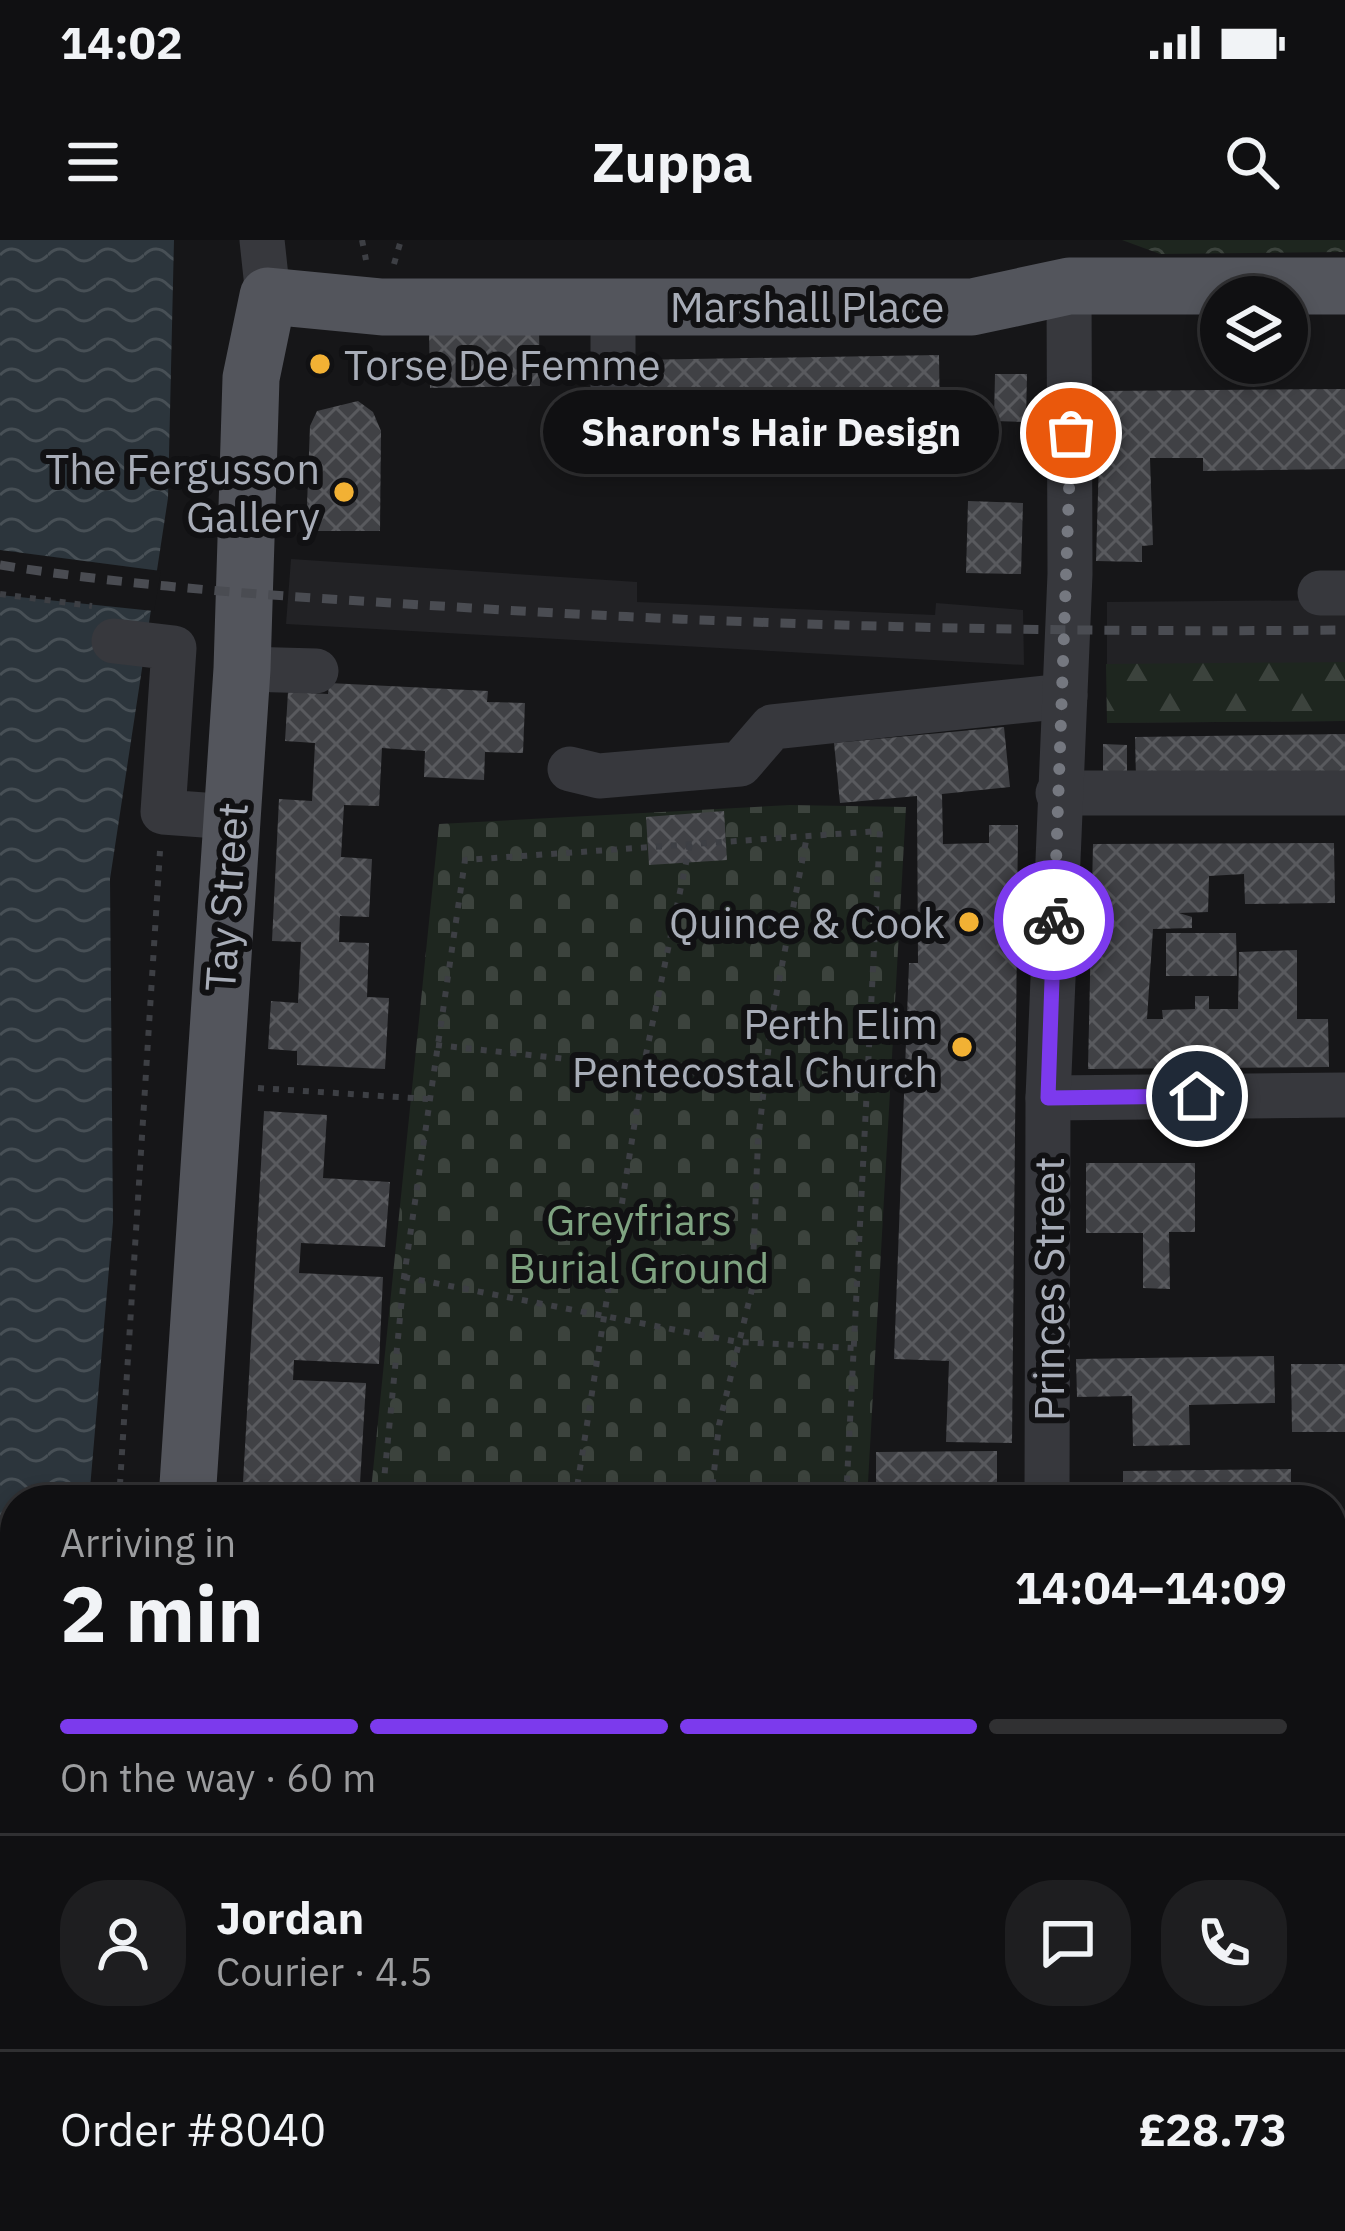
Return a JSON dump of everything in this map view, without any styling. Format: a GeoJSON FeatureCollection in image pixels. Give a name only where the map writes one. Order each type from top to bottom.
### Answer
{"type":"FeatureCollection","features":[{"type":"Feature","properties":{"kind":"main road","name":"Marshall Place"},"geometry":{"type":"LineString","coordinates":[[268,296],[382,307],[972,307],[1070,263],[1345,286]]}},
{"type":"Feature","properties":{"kind":"main road","name":"Tay Street"},"geometry":{"type":"LineString","coordinates":[[188,1485],[242,669],[251,378],[268,296]]}},
{"type":"Feature","properties":{"kind":"street"},"geometry":{"type":"LineString","coordinates":[[262,240],[268,296]]}},
{"type":"Feature","properties":{"kind":"street","name":"Princes Street"},"geometry":{"type":"LineString","coordinates":[[1047,1485],[1048,1098],[1065,696],[1070,263]]}},
{"type":"Feature","properties":{"kind":"street"},"geometry":{"type":"LineString","coordinates":[[613,305],[613,422],[622,447],[780,451]]}},
{"type":"Feature","properties":{"kind":"street"},"geometry":{"type":"LineString","coordinates":[[114,641],[174,648],[164,812],[231,817]]}},
{"type":"Feature","properties":{"kind":"street"},"geometry":{"type":"LineString","coordinates":[[242,669],[316,671]]}},
{"type":"Feature","properties":{"kind":"street"},"geometry":{"type":"LineString","coordinates":[[571,769],[599,776],[740,764],[772,727],[1065,696]]}},
{"type":"Feature","properties":{"kind":"street"},"geometry":{"type":"LineString","coordinates":[[1058,794],[1345,794]]}},
{"type":"Feature","properties":{"kind":"street"},"geometry":{"type":"LineString","coordinates":[[1048,1098],[1345,1095]]}},
{"type":"Feature","properties":{"kind":"path"},"geometry":{"type":"LineString","coordinates":[[120,1485],[164,812]]}},
{"type":"Feature","properties":{"kind":"path"},"geometry":{"type":"LineString","coordinates":[[383,1485],[404,1277],[465,860],[880,831],[847,1485]]}},
{"type":"Feature","properties":{"kind":"path"},"geometry":{"type":"LineString","coordinates":[[713,1485],[719,1425],[752,1289],[772,1017],[807,836]]}},
{"type":"Feature","properties":{"kind":"path"},"geometry":{"type":"LineString","coordinates":[[576,1485],[644,1064],[690,844]]}},
{"type":"Feature","properties":{"kind":"path"},"geometry":{"type":"LineString","coordinates":[[436,1045],[867,1091]]}},
{"type":"Feature","properties":{"kind":"path"},"geometry":{"type":"LineString","coordinates":[[213,1085],[428,1099]]}},
{"type":"Feature","properties":{"kind":"path"},"geometry":{"type":"LineString","coordinates":[[404,1277],[738,1342],[854,1348]]}},
{"type":"Feature","properties":{"kind":"shaded area"},"geometry":{"type":"Polygon","coordinates":[[[291,559],[637,582],[637,602],[935,615],[936,603],[1023,610],[1024,665],[286,624],[291,559]]]}},
{"type":"Feature","properties":{"kind":"shaded area"},"geometry":{"type":"Polygon","coordinates":[[[1345,600],[1345,721],[1107,723],[1107,602],[1345,600]]]}},
{"type":"Feature","properties":{"kind":"green space"},"geometry":{"type":"Polygon","coordinates":[[[1122,240],[1345,240],[1345,252],[1160,254],[1122,240]]]}},
{"type":"Feature","properties":{"kind":"green space"},"geometry":{"type":"Polygon","coordinates":[[[1345,662],[1345,721],[1107,723],[1106,664],[1345,662]]]}},
{"type":"Feature","properties":{"kind":"green space","name":"Greyfriars Burial Ground"},"geometry":{"type":"Polygon","coordinates":[[[790,805],[906,807],[868,1485],[372,1485],[439,824],[790,805]]]}},
{"type":"Feature","properties":{"kind":"water"},"geometry":{"type":"Polygon","coordinates":[[[0,240],[174,240],[168,498],[110,879],[113,1222],[90,1485],[0,1485],[0,240]]]}},
{"type":"Feature","properties":{"kind":"pier"},"geometry":{"type":"Polygon","coordinates":[[[0,550],[161,571],[154,611],[0,595],[0,550]]]}},
{"type":"Feature","properties":{"kind":"building"},"geometry":{"type":"Polygon","coordinates":[[[539,329],[540,386],[430,388],[429,331],[539,329]]]}},
{"type":"Feature","properties":{"kind":"building"},"geometry":{"type":"Polygon","coordinates":[[[939,355],[940,422],[633,427],[632,360],[939,355]]]}},
{"type":"Feature","properties":{"kind":"building"},"geometry":{"type":"Polygon","coordinates":[[[995,374],[1027,374],[1026,422],[994,421],[995,374]]]}},
{"type":"Feature","properties":{"kind":"building"},"geometry":{"type":"Polygon","coordinates":[[[1345,389],[1345,469],[1203,471],[1203,458],[1150,458],[1153,545],[1142,546],[1142,562],[1096,561],[1101,391],[1345,389]]]}},
{"type":"Feature","properties":{"kind":"building","name":"The Fergusson Gallery"},"geometry":{"type":"Polygon","coordinates":[[[358,401],[373,412],[381,431],[380,531],[306,531],[310,426],[317,411],[358,401]]]}},
{"type":"Feature","properties":{"kind":"building"},"geometry":{"type":"Polygon","coordinates":[[[968,501],[1023,503],[1021,574],[966,573],[968,501]]]}},
{"type":"Feature","properties":{"kind":"building"},"geometry":{"type":"Polygon","coordinates":[[[329,683],[488,691],[487,702],[525,703],[523,753],[485,752],[484,780],[424,777],[425,751],[382,748],[379,806],[344,805],[341,857],[372,859],[369,917],[340,916],[339,942],[369,943],[367,997],[389,998],[385,1069],[297,1065],[297,1051],[268,1049],[271,1001],[298,1003],[301,942],[272,941],[279,799],[312,801],[315,743],[285,741],[288,692],[328,694],[329,683]]]}},
{"type":"Feature","properties":{"kind":"building"},"geometry":{"type":"Polygon","coordinates":[[[1004,727],[1010,787],[942,794],[943,844],[989,843],[989,825],[1018,825],[1012,1443],[946,1442],[949,1361],[894,1359],[909,963],[918,963],[917,796],[840,803],[834,743],[1004,727]]]}},
{"type":"Feature","properties":{"kind":"building"},"geometry":{"type":"Polygon","coordinates":[[[1345,734],[1345,777],[1136,779],[1135,737],[1345,734]]]}},
{"type":"Feature","properties":{"kind":"building"},"geometry":{"type":"Polygon","coordinates":[[[1103,744],[1127,745],[1127,775],[1103,775],[1103,744]]]}},
{"type":"Feature","properties":{"kind":"building"},"geometry":{"type":"Polygon","coordinates":[[[724,811],[727,860],[649,865],[646,817],[724,811]]]}},
{"type":"Feature","properties":{"kind":"building"},"geometry":{"type":"Polygon","coordinates":[[[1334,843],[1335,903],[1245,904],[1244,874],[1209,876],[1208,912],[1179,913],[1192,917],[1192,928],[1153,929],[1147,1019],[1163,1019],[1162,1010],[1195,1009],[1195,996],[1209,996],[1209,1009],[1238,1009],[1239,952],[1297,950],[1297,1019],[1328,1019],[1329,1067],[1088,1069],[1093,844],[1334,843]]]}},
{"type":"Feature","properties":{"kind":"building"},"geometry":{"type":"Polygon","coordinates":[[[1166,933],[1236,933],[1237,976],[1166,976],[1166,933]]]}},
{"type":"Feature","properties":{"kind":"building"},"geometry":{"type":"Polygon","coordinates":[[[264,1111],[327,1115],[323,1178],[390,1182],[385,1247],[301,1243],[299,1273],[383,1277],[379,1364],[294,1360],[293,1380],[366,1383],[360,1485],[243,1485],[264,1111]]]}},
{"type":"Feature","properties":{"kind":"building"},"geometry":{"type":"Polygon","coordinates":[[[1086,1163],[1195,1163],[1195,1232],[1169,1232],[1170,1289],[1143,1288],[1143,1233],[1086,1233],[1086,1163]]]}},
{"type":"Feature","properties":{"kind":"building"},"geometry":{"type":"Polygon","coordinates":[[[1274,1356],[1275,1403],[1189,1405],[1190,1445],[1133,1446],[1132,1396],[1077,1397],[1076,1359],[1274,1356]]]}},
{"type":"Feature","properties":{"kind":"building"},"geometry":{"type":"Polygon","coordinates":[[[1291,1364],[1345,1364],[1345,1432],[1292,1432],[1291,1364]]]}},
{"type":"Feature","properties":{"kind":"building"},"geometry":{"type":"Polygon","coordinates":[[[997,1451],[997,1485],[876,1485],[876,1452],[997,1451]]]}},
{"type":"Feature","properties":{"kind":"building"},"geometry":{"type":"Polygon","coordinates":[[[1291,1469],[1291,1485],[1123,1485],[1123,1471],[1291,1469]]]}},
{"type":"Feature","properties":{"kind":"railway"},"geometry":{"type":"LineString","coordinates":[[0,565],[235,592],[580,614],[908,627],[1345,630]]}},
{"type":"Feature","properties":{"kind":"way so far"},"geometry":{"type":"LineString","coordinates":[[1054,920],[1071,433]]}},
{"type":"Feature","properties":{"kind":"place","name":"Torse De Femme"},"geometry":{"type":"Point","coordinates":[320,364]}},
{"type":"Feature","properties":{"kind":"place","name":"Sharon's Hair Design"},"geometry":{"type":"Point","coordinates":[1071,433]}},
{"type":"Feature","properties":{"kind":"place","name":"The Fergusson Gallery"},"geometry":{"type":"Point","coordinates":[344,492]}},
{"type":"Feature","properties":{"kind":"place","name":"Quince & Cook"},"geometry":{"type":"Point","coordinates":[969,922]}},
{"type":"Feature","properties":{"kind":"place","name":"Perth Elim Pentecostal Church"},"geometry":{"type":"Point","coordinates":[962,1047]}},
{"type":"Feature","properties":{"kind":"route"},"geometry":{"type":"LineString","coordinates":[[1054,920],[1048,1098],[1197,1096]]}}]}
